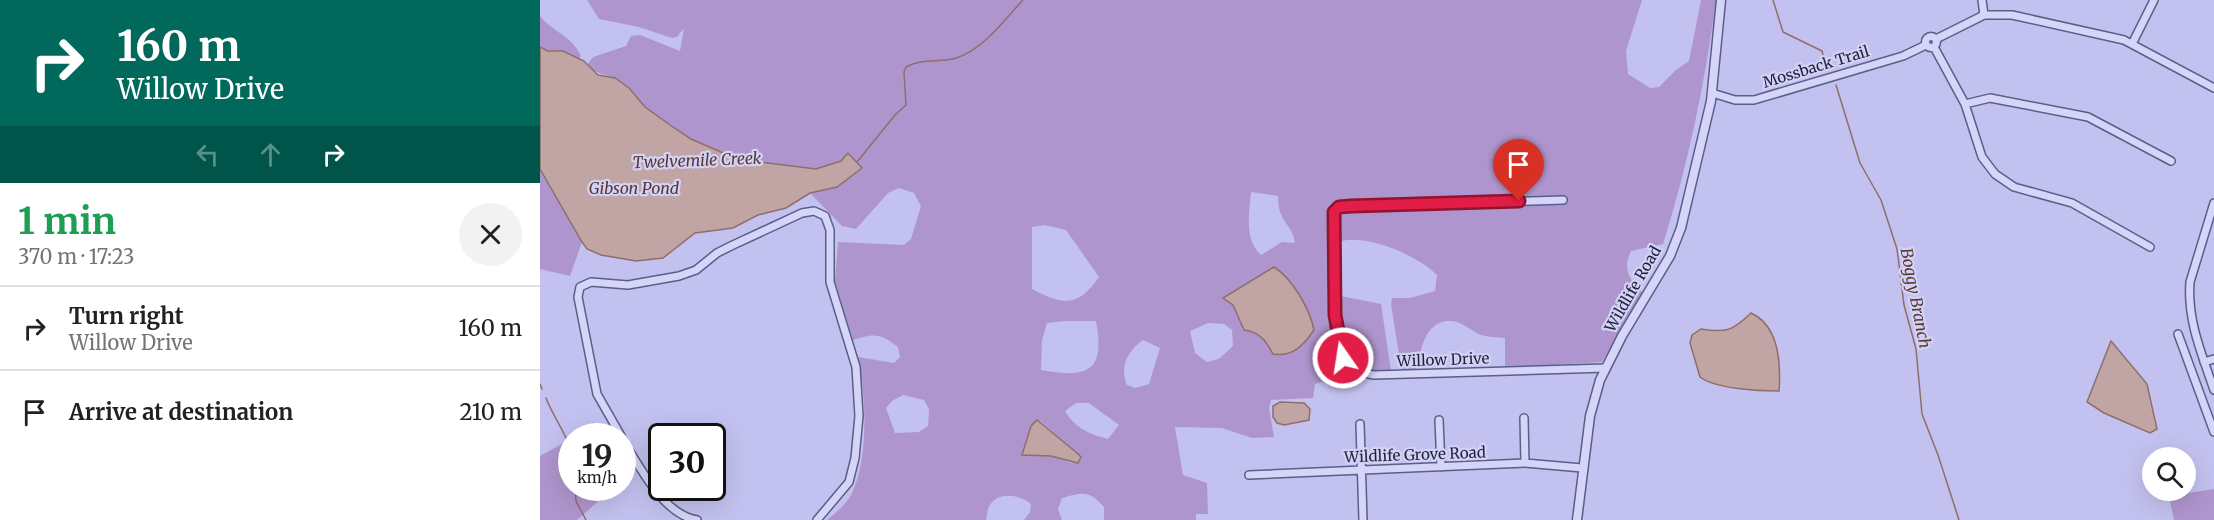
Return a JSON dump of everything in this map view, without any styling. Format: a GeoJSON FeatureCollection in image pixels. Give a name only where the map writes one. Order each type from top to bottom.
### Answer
{"type":"FeatureCollection","features":[{"type":"Feature","properties":{"kind":"street","name":"Wildlife Road"},"geometry":{"type":"LineString","coordinates":[[1577,520],[1590,416],[1606,368],[1622,336],[1670,256],[1694,181],[1712,93],[1721,0]]}},
{"type":"Feature","properties":{"kind":"street"},"geometry":{"type":"LineString","coordinates":[[1982,0],[1984,15]]}},
{"type":"Feature","properties":{"kind":"street"},"geometry":{"type":"LineString","coordinates":[[2132,44],[2154,0]]}},
{"type":"Feature","properties":{"kind":"street","name":"Mossback Trail"},"geometry":{"type":"LineString","coordinates":[[1712,93],[1735,100],[1754,100],[1903,56],[1932,44],[1984,15],[2012,15],[2110,35],[2132,44],[2214,88]]}},
{"type":"Feature","properties":{"kind":"street"},"geometry":{"type":"LineString","coordinates":[[1932,44],[1965,104],[1988,168],[2014,187],[2060,197],[2150,247]]}},
{"type":"Feature","properties":{"kind":"street"},"geometry":{"type":"LineString","coordinates":[[1965,104],[1990,98],[2088,117],[2171,161]]}},
{"type":"Feature","properties":{"kind":"street","name":"Willow Drive"},"geometry":{"type":"LineString","coordinates":[[1563,200],[1339,207],[1334,212],[1333,224],[1335,315],[1339,347],[1350,368],[1374,375],[1606,368]]}},
{"type":"Feature","properties":{"kind":"street"},"geometry":{"type":"LineString","coordinates":[[2214,203],[2190,282],[2189,295],[2193,329],[2214,390]]}},
{"type":"Feature","properties":{"kind":"street"},"geometry":{"type":"LineString","coordinates":[[613,423],[597,394],[578,297],[580,287],[591,282],[643,284],[685,275],[733,245],[802,213],[818,211],[825,216],[829,225],[830,282],[853,355],[859,391],[857,440],[849,482],[816,520]]}},
{"type":"Feature","properties":{"kind":"street"},"geometry":{"type":"LineString","coordinates":[[2178,334],[2214,432]]}},
{"type":"Feature","properties":{"kind":"street"},"geometry":{"type":"LineString","coordinates":[[2204,362],[2214,359]]}},
{"type":"Feature","properties":{"kind":"street"},"geometry":{"type":"LineString","coordinates":[[1524,418],[1525,464]]}},
{"type":"Feature","properties":{"kind":"street"},"geometry":{"type":"LineString","coordinates":[[1439,420],[1441,467]]}},
{"type":"Feature","properties":{"kind":"street"},"geometry":{"type":"LineString","coordinates":[[1360,424],[1363,520]]}},
{"type":"Feature","properties":{"kind":"street"},"geometry":{"type":"LineString","coordinates":[[636,459],[667,506],[682,516],[697,520]]}},
{"type":"Feature","properties":{"kind":"street","name":"Wildlife Grove Road"},"geometry":{"type":"LineString","coordinates":[[1249,475],[1525,464],[1582,468]]}},
{"type":"Feature","properties":{"kind":"shaded area"},"geometry":{"type":"Polygon","coordinates":[[[587,0],[1642,0],[1626,51],[1628,74],[1650,88],[1659,87],[1689,61],[1701,0],[1716,0],[1695,124],[1663,244],[1631,251],[1627,263],[1628,274],[1643,293],[1602,362],[1505,368],[1505,338],[1481,335],[1460,323],[1447,321],[1438,323],[1427,335],[1420,353],[1418,372],[1402,372],[1391,305],[1392,298],[1410,298],[1435,291],[1437,275],[1417,260],[1390,247],[1360,240],[1336,243],[1330,294],[1381,304],[1391,371],[1351,373],[1315,384],[1313,398],[1271,400],[1269,408],[1274,437],[1252,438],[1222,428],[1175,427],[1183,475],[1207,483],[1208,514],[1196,514],[1196,520],[1104,520],[1104,507],[1090,495],[1081,494],[1062,498],[1058,509],[1062,520],[1024,520],[1030,512],[1031,504],[1022,498],[1004,496],[990,505],[986,520],[827,520],[850,497],[861,462],[864,407],[858,357],[894,363],[900,357],[898,347],[881,337],[872,335],[853,340],[835,281],[838,242],[904,245],[911,239],[921,206],[914,193],[899,188],[888,193],[856,229],[842,226],[810,193],[786,208],[758,215],[733,228],[695,233],[733,158],[710,149],[675,130],[654,115],[619,81],[587,65],[593,57],[626,46],[631,36],[640,35],[680,51],[684,28],[677,37],[672,38],[639,27],[599,19],[587,0]],[[1251,192],[1249,209],[1252,242],[1261,255],[1282,242],[1295,243],[1280,212],[1278,196],[1251,192]],[[1044,225],[1032,227],[1032,289],[1053,299],[1070,301],[1084,294],[1099,277],[1066,230],[1044,225]],[[1277,268],[1223,298],[1233,305],[1244,330],[1253,331],[1264,339],[1311,316],[1277,268]],[[1096,321],[1047,323],[1042,340],[1041,370],[1081,372],[1095,362],[1098,352],[1096,321]],[[1208,323],[1190,331],[1195,353],[1207,362],[1219,359],[1233,346],[1232,330],[1224,324],[1208,323]],[[1143,340],[1126,360],[1124,372],[1127,385],[1135,388],[1149,384],[1160,348],[1143,340]],[[903,395],[892,401],[886,408],[895,433],[919,432],[928,426],[929,409],[924,400],[903,395]],[[1076,403],[1065,411],[1073,422],[1089,432],[1108,439],[1119,425],[1089,403],[1076,403]],[[1040,421],[1051,456],[1072,463],[1081,458],[1040,421]]]}},
{"type":"Feature","properties":{"kind":"shaded area"},"geometry":{"type":"Polygon","coordinates":[[[540,16],[573,44],[581,56],[579,59],[540,47],[540,16]]]}},
{"type":"Feature","properties":{"kind":"shaded area"},"geometry":{"type":"Polygon","coordinates":[[[540,169],[582,242],[570,276],[540,269],[540,169]]]}},
{"type":"Feature","properties":{"kind":"shaded area"},"geometry":{"type":"Polygon","coordinates":[[[558,446],[558,501],[599,501],[577,520],[540,520],[540,456],[558,446]]]}},
{"type":"Feature","properties":{"kind":"shaded area"},"geometry":{"type":"Polygon","coordinates":[[[2214,489],[2214,520],[2174,520],[2170,501],[2196,501],[2196,492],[2214,489]]]}},
{"type":"Feature","properties":{"kind":"water","name":"Gibson Pond"},"geometry":{"type":"Polygon","coordinates":[[[540,47],[548,51],[563,51],[584,61],[598,75],[615,78],[629,88],[645,107],[691,139],[737,159],[816,169],[841,161],[848,153],[862,168],[837,187],[810,193],[786,208],[758,215],[733,228],[695,233],[663,258],[636,261],[601,255],[587,249],[582,242],[540,169],[540,47]]]}},
{"type":"Feature","properties":{"kind":"water"},"geometry":{"type":"Polygon","coordinates":[[[1274,267],[1281,272],[1299,295],[1309,313],[1314,330],[1297,349],[1286,354],[1273,354],[1258,335],[1244,330],[1233,305],[1223,298],[1274,267]]]}},
{"type":"Feature","properties":{"kind":"water"},"geometry":{"type":"Polygon","coordinates":[[[1751,313],[1768,327],[1777,347],[1780,369],[1779,391],[1727,387],[1700,377],[1690,343],[1692,335],[1701,329],[1717,331],[1729,329],[1739,324],[1751,313]]]}},
{"type":"Feature","properties":{"kind":"water"},"geometry":{"type":"Polygon","coordinates":[[[2111,341],[2147,384],[2157,429],[2150,433],[2104,413],[2087,402],[2111,341]]]}},
{"type":"Feature","properties":{"kind":"water"},"geometry":{"type":"Polygon","coordinates":[[[1280,402],[1304,403],[1310,409],[1309,420],[1284,425],[1277,423],[1273,417],[1273,406],[1280,402]]]}},
{"type":"Feature","properties":{"kind":"water"},"geometry":{"type":"Polygon","coordinates":[[[1037,420],[1081,457],[1078,463],[1051,456],[1022,455],[1031,426],[1037,420]]]}},
{"type":"Feature","properties":{"kind":"waterway","name":"Twelvemile Creek"},"geometry":{"type":"LineString","coordinates":[[857,162],[895,115],[906,105],[904,72],[906,67],[918,62],[950,59],[966,54],[993,33],[1023,0]]}},
{"type":"Feature","properties":{"kind":"waterway","name":"Boggy Branch"},"geometry":{"type":"LineString","coordinates":[[1773,0],[1783,32],[1822,51],[1827,68]]}},
{"type":"Feature","properties":{"kind":"waterway","name":"Boggy Branch"},"geometry":{"type":"LineString","coordinates":[[1836,85],[1860,163],[1881,200],[1897,249],[1904,305],[1916,349],[1922,414],[1959,520]]}},
{"type":"Feature","properties":{"kind":"waterway"},"geometry":{"type":"LineString","coordinates":[[540,384],[542,389]]}},
{"type":"Feature","properties":{"kind":"waterway"},"geometry":{"type":"LineString","coordinates":[[546,398],[558,423]]}},
{"type":"Feature","properties":{"kind":"waterway"},"geometry":{"type":"LineString","coordinates":[[576,501],[586,520]]}},
{"type":"Feature","properties":{"kind":"route"},"geometry":{"type":"LineString","coordinates":[[1343,358],[1336,334],[1335,315],[1333,224],[1334,212],[1339,207],[1519,201]]}}]}
